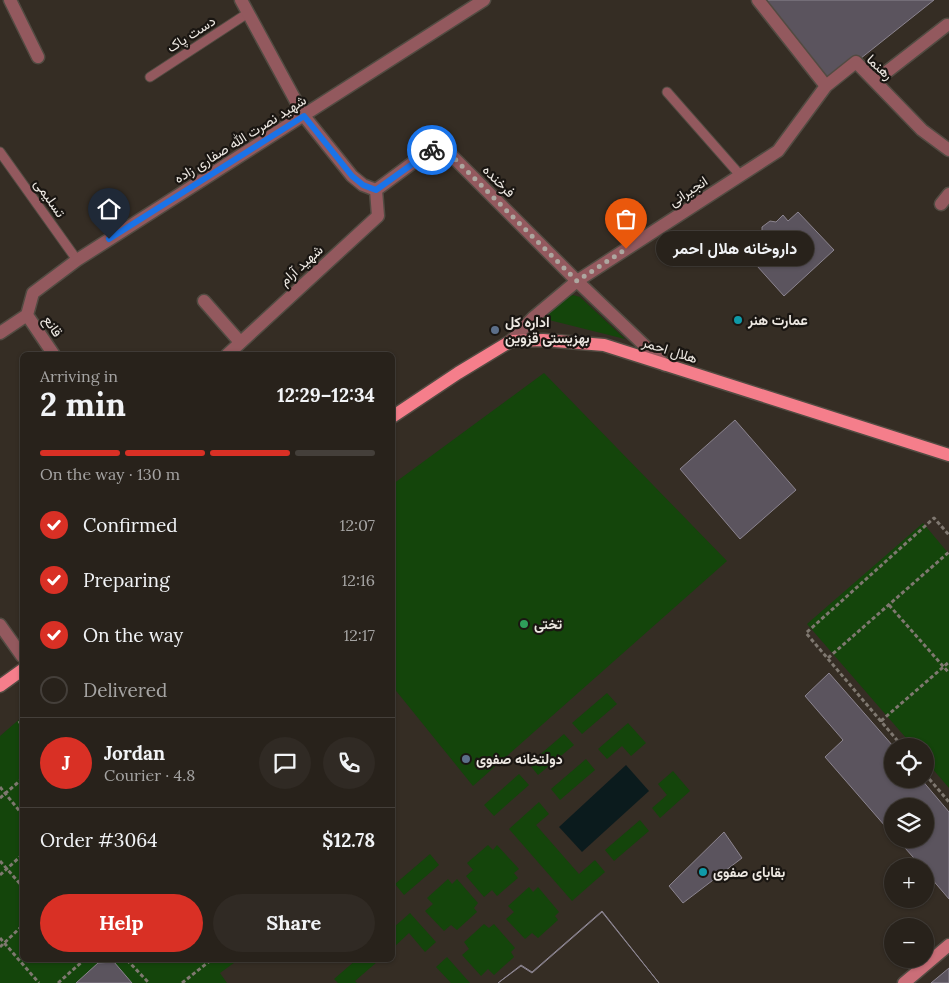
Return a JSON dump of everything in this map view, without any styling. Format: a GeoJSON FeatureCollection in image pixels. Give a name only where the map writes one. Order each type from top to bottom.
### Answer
{"type":"FeatureCollection","features":[{"type":"Feature","properties":{"kind":"main road","name":"هلال احمر"},"geometry":{"type":"LineString","coordinates":[[395,415],[458,372],[511,341],[543,340],[604,346],[949,455]]}},
{"type":"Feature","properties":{"kind":"main road"},"geometry":{"type":"LineString","coordinates":[[0,686],[20,671]]}},
{"type":"Feature","properties":{"kind":"main road"},"geometry":{"type":"LineString","coordinates":[[904,983],[949,946]]}},
{"type":"Feature","properties":{"kind":"street"},"geometry":{"type":"LineString","coordinates":[[10,0],[38,57]]}},
{"type":"Feature","properties":{"kind":"street"},"geometry":{"type":"LineString","coordinates":[[241,0],[304,116],[352,176],[363,185],[376,190]]}},
{"type":"Feature","properties":{"kind":"street","name":"شهید نصرت الله صفاری زاده"},"geometry":{"type":"LineString","coordinates":[[26,315],[33,293],[77,260],[484,0]]}},
{"type":"Feature","properties":{"kind":"street"},"geometry":{"type":"LineString","coordinates":[[758,0],[826,86]]}},
{"type":"Feature","properties":{"kind":"street"},"geometry":{"type":"LineString","coordinates":[[875,81],[947,25]]}},
{"type":"Feature","properties":{"kind":"street","name":"رهنما"},"geometry":{"type":"LineString","coordinates":[[826,86],[856,62],[922,130],[949,150]]}},
{"type":"Feature","properties":{"kind":"street","name":"انجیرانی"},"geometry":{"type":"LineString","coordinates":[[511,341],[534,318],[577,281],[778,150],[826,86]]}},
{"type":"Feature","properties":{"kind":"street","name":"فرخنده"},"geometry":{"type":"LineString","coordinates":[[376,190],[430,150],[442,150],[452,156],[577,281],[665,365]]}},
{"type":"Feature","properties":{"kind":"street","name":"شهید آرام"},"geometry":{"type":"LineString","coordinates":[[230,352],[378,216],[376,190]]}},
{"type":"Feature","properties":{"kind":"street"},"geometry":{"type":"LineString","coordinates":[[941,204],[949,194]]}},
{"type":"Feature","properties":{"kind":"street"},"geometry":{"type":"LineString","coordinates":[[204,300],[240,342]]}},
{"type":"Feature","properties":{"kind":"street"},"geometry":{"type":"LineString","coordinates":[[0,333],[26,315]]}},
{"type":"Feature","properties":{"kind":"street","name":"قانع"},"geometry":{"type":"LineString","coordinates":[[26,315],[52,352]]}},
{"type":"Feature","properties":{"kind":"street"},"geometry":{"type":"LineString","coordinates":[[0,625],[20,653]]}},
{"type":"Feature","properties":{"kind":"lane","name":"دست پاک"},"geometry":{"type":"LineString","coordinates":[[150,77],[248,14]]}},
{"type":"Feature","properties":{"kind":"lane"},"geometry":{"type":"LineString","coordinates":[[667,92],[740,175]]}},
{"type":"Feature","properties":{"kind":"lane","name":"تسلیمی"},"geometry":{"type":"LineString","coordinates":[[0,152],[77,260]]}},
{"type":"Feature","properties":{"kind":"path"},"geometry":{"type":"LineString","coordinates":[[895,738],[806,633],[934,518],[949,535]]}},
{"type":"Feature","properties":{"kind":"path"},"geometry":{"type":"LineString","coordinates":[[828,658],[949,552]]}},
{"type":"Feature","properties":{"kind":"path"},"geometry":{"type":"LineString","coordinates":[[889,604],[949,673]]}},
{"type":"Feature","properties":{"kind":"path"},"geometry":{"type":"LineString","coordinates":[[881,721],[949,662]]}},
{"type":"Feature","properties":{"kind":"path"},"geometry":{"type":"LineString","coordinates":[[0,798],[20,781]]}},
{"type":"Feature","properties":{"kind":"path"},"geometry":{"type":"LineString","coordinates":[[934,784],[949,802]]}},
{"type":"Feature","properties":{"kind":"path"},"geometry":{"type":"LineString","coordinates":[[0,787],[20,812]]}},
{"type":"Feature","properties":{"kind":"path"},"geometry":{"type":"LineString","coordinates":[[0,875],[20,857]]}},
{"type":"Feature","properties":{"kind":"path"},"geometry":{"type":"LineString","coordinates":[[0,861],[20,884]]}},
{"type":"Feature","properties":{"kind":"path"},"geometry":{"type":"LineString","coordinates":[[0,947],[20,928]]}},
{"type":"Feature","properties":{"kind":"path"},"geometry":{"type":"LineString","coordinates":[[0,938],[20,961]]}},
{"type":"Feature","properties":{"kind":"path"},"geometry":{"type":"LineString","coordinates":[[21,962],[39,983]]}},
{"type":"Feature","properties":{"kind":"path"},"geometry":{"type":"LineString","coordinates":[[58,983],[82,962]]}},
{"type":"Feature","properties":{"kind":"path"},"geometry":{"type":"LineString","coordinates":[[130,962],[148,983]]}},
{"type":"Feature","properties":{"kind":"path"},"geometry":{"type":"LineString","coordinates":[[182,983],[208,962]]}},
{"type":"Feature","properties":{"kind":"green space"},"geometry":{"type":"Polygon","coordinates":[[[573,295],[580,297],[625,339],[541,318],[566,298],[573,295]]]}},
{"type":"Feature","properties":{"kind":"green space","name":"تختی"},"geometry":{"type":"Polygon","coordinates":[[[544,373],[727,561],[473,786],[395,689],[395,483],[544,373]]]}},
{"type":"Feature","properties":{"kind":"green space"},"geometry":{"type":"Polygon","coordinates":[[[923,523],[949,554],[949,788],[934,770],[934,738],[906,738],[807,624],[923,523]]]}},
{"type":"Feature","properties":{"kind":"green space"},"geometry":{"type":"Polygon","coordinates":[[[607,693],[617,704],[582,734],[572,723],[607,693]]]}},
{"type":"Feature","properties":{"kind":"green space"},"geometry":{"type":"Polygon","coordinates":[[[20,719],[20,962],[235,962],[220,973],[227,983],[0,983],[0,736],[20,719]]]}},
{"type":"Feature","properties":{"kind":"green space"},"geometry":{"type":"Polygon","coordinates":[[[628,723],[646,743],[631,756],[622,746],[607,759],[598,749],[628,723]]]}},
{"type":"Feature","properties":{"kind":"green space"},"geometry":{"type":"Polygon","coordinates":[[[564,734],[574,745],[538,775],[529,764],[564,734]]]}},
{"type":"Feature","properties":{"kind":"green space"},"geometry":{"type":"Polygon","coordinates":[[[586,759],[595,770],[560,800],[551,789],[586,759]]]}},
{"type":"Feature","properties":{"kind":"green space"},"geometry":{"type":"Polygon","coordinates":[[[673,771],[690,791],[660,818],[652,808],[667,795],[658,784],[673,771]]]}},
{"type":"Feature","properties":{"kind":"green space"},"geometry":{"type":"Polygon","coordinates":[[[519,774],[529,785],[494,816],[484,805],[519,774]]]}},
{"type":"Feature","properties":{"kind":"green space"},"geometry":{"type":"Polygon","coordinates":[[[539,802],[549,814],[536,825],[579,874],[595,860],[605,872],[572,901],[509,829],[539,802]]]}},
{"type":"Feature","properties":{"kind":"green space"},"geometry":{"type":"Polygon","coordinates":[[[640,820],[649,831],[614,861],[605,850],[640,820]]]}},
{"type":"Feature","properties":{"kind":"green space"},"geometry":{"type":"Polygon","coordinates":[[[488,845],[493,850],[497,845],[519,869],[514,873],[518,878],[497,896],[492,890],[484,897],[466,876],[473,870],[467,863],[488,845]]]}},
{"type":"Feature","properties":{"kind":"green space"},"geometry":{"type":"Polygon","coordinates":[[[430,854],[439,865],[404,895],[395,884],[430,854]]]}},
{"type":"Feature","properties":{"kind":"green space"},"geometry":{"type":"Polygon","coordinates":[[[448,879],[452,884],[457,879],[478,903],[474,908],[477,912],[457,930],[451,925],[444,931],[425,911],[433,904],[427,898],[448,879]]]}},
{"type":"Feature","properties":{"kind":"green space"},"geometry":{"type":"Polygon","coordinates":[[[529,887],[533,892],[538,887],[559,912],[555,916],[558,920],[538,938],[532,933],[525,939],[506,919],[514,912],[508,906],[529,887]]]}},
{"type":"Feature","properties":{"kind":"green space"},"geometry":{"type":"Polygon","coordinates":[[[410,913],[436,942],[425,952],[409,933],[395,946],[395,926],[410,913]]]}},
{"type":"Feature","properties":{"kind":"green space"},"geometry":{"type":"Polygon","coordinates":[[[484,924],[489,928],[494,924],[515,948],[511,952],[514,957],[494,975],[488,969],[481,976],[462,955],[469,949],[464,942],[484,924]]]}},
{"type":"Feature","properties":{"kind":"green space"},"geometry":{"type":"Polygon","coordinates":[[[447,957],[470,983],[451,983],[436,967],[447,957]]]}},
{"type":"Feature","properties":{"kind":"green space"},"geometry":{"type":"Polygon","coordinates":[[[354,962],[377,962],[355,981],[357,983],[338,983],[334,979],[354,962]]]}},
{"type":"Feature","properties":{"kind":"shaded area"},"geometry":{"type":"Polygon","coordinates":[[[626,765],[649,791],[582,852],[559,827],[626,765]]]}},
{"type":"Feature","properties":{"kind":"building"},"geometry":{"type":"Polygon","coordinates":[[[758,0],[934,0],[826,86],[758,0]]]}},
{"type":"Feature","properties":{"kind":"building","name":"عمارت هنر"},"geometry":{"type":"Polygon","coordinates":[[[798,212],[834,250],[784,296],[748,256],[760,245],[755,240],[762,234],[762,227],[770,221],[776,222],[783,215],[788,221],[798,212]]]}},
{"type":"Feature","properties":{"kind":"building"},"geometry":{"type":"Polygon","coordinates":[[[735,420],[796,490],[740,539],[680,469],[735,420]]]}},
{"type":"Feature","properties":{"kind":"building"},"geometry":{"type":"Polygon","coordinates":[[[829,673],[886,738],[884,738],[884,788],[929,788],[949,812],[949,899],[934,882],[934,858],[914,858],[905,848],[934,848],[934,798],[884,798],[884,825],[825,757],[843,740],[805,696],[829,673]]]}},
{"type":"Feature","properties":{"kind":"building","name":"بقابای صفوی"},"geometry":{"type":"Polygon","coordinates":[[[724,832],[742,858],[683,903],[669,886],[724,832]]]}},
{"type":"Feature","properties":{"kind":"building"},"geometry":{"type":"Polygon","coordinates":[[[602,911],[659,983],[602,912],[532,973],[521,966],[498,983],[521,965],[532,972],[602,911]]]}},
{"type":"Feature","properties":{"kind":"building"},"geometry":{"type":"Polygon","coordinates":[[[114,962],[132,983],[76,983],[98,963],[114,962]]]}},
{"type":"Feature","properties":{"kind":"building"},"geometry":{"type":"Polygon","coordinates":[[[949,968],[949,983],[931,983],[949,968]]]}},
{"type":"Feature","properties":{"kind":"way so far"},"geometry":{"type":"LineString","coordinates":[[432,150],[442,150],[452,156],[577,281],[626,249]]}},
{"type":"Feature","properties":{"kind":"place","name":"داروخانه هلال احمر"},"geometry":{"type":"Point","coordinates":[626,249]}},
{"type":"Feature","properties":{"kind":"place","name":"عمارت هنر"},"geometry":{"type":"Point","coordinates":[738,320]}},
{"type":"Feature","properties":{"kind":"place","name":"اداره کل بهزیستی قزوین"},"geometry":{"type":"Point","coordinates":[495,330]}},
{"type":"Feature","properties":{"kind":"place","name":"تختی"},"geometry":{"type":"Point","coordinates":[524,624]}},
{"type":"Feature","properties":{"kind":"place","name":"دولتخانه صفوی"},"geometry":{"type":"Point","coordinates":[466,759]}},
{"type":"Feature","properties":{"kind":"place","name":"بقابای صفوی"},"geometry":{"type":"Point","coordinates":[703,872]}},
{"type":"Feature","properties":{"kind":"route"},"geometry":{"type":"LineString","coordinates":[[109,239],[304,116],[352,176],[363,185],[376,190],[432,150]]}}]}
